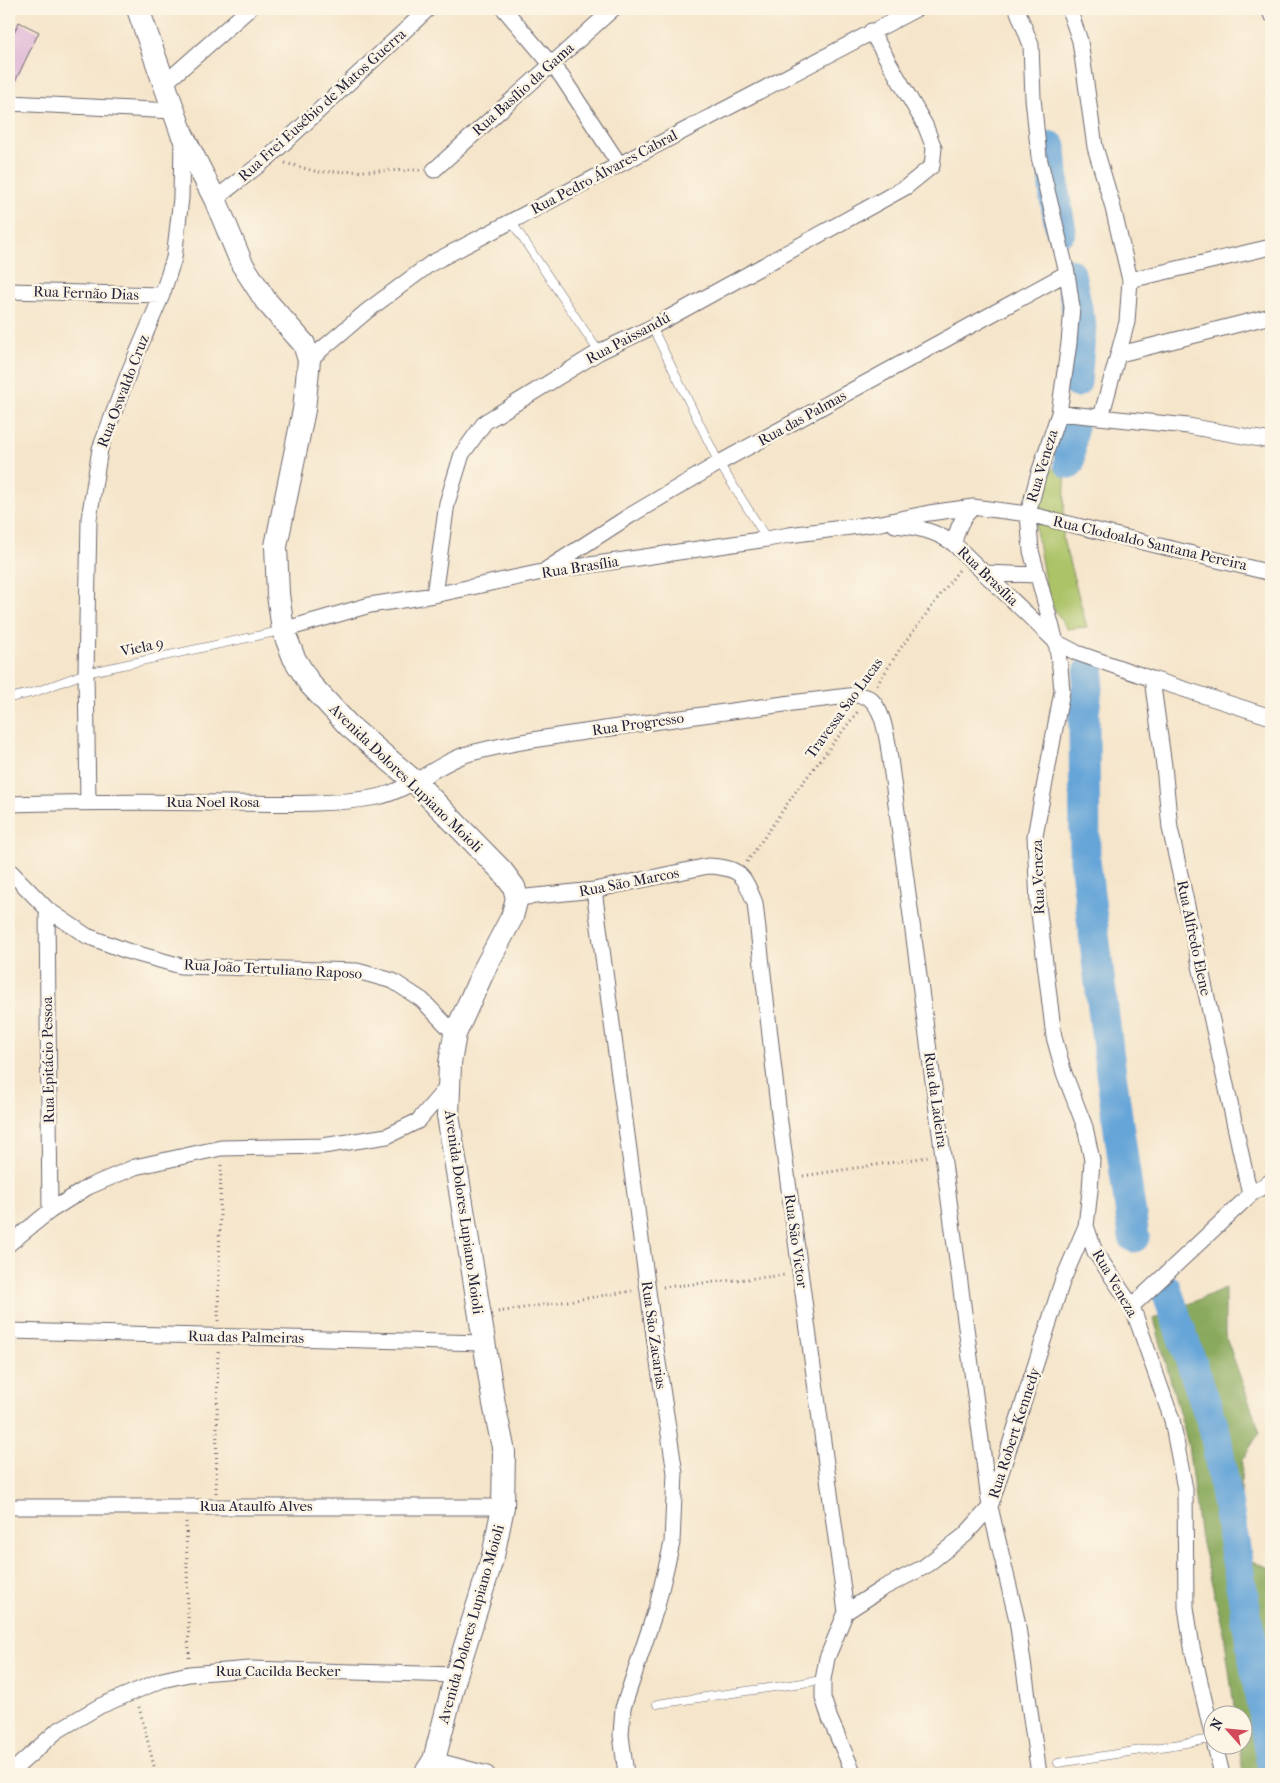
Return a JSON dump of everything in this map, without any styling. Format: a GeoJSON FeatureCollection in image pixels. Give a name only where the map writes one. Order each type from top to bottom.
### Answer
{"type":"FeatureCollection","features":[{"type":"Feature","properties":{"kind":"main road"},"geometry":{"type":"LineString","coordinates":[[138,9],[182,134],[215,199],[242,264],[266,301],[304,344],[309,360]]}},
{"type":"Feature","properties":{"kind":"main road","name":"Avenida Dolores Lupiano Moioli"},"geometry":{"type":"LineString","coordinates":[[309,360],[304,410],[276,546],[278,594],[283,630],[294,658],[310,684],[348,726],[414,781],[502,871],[514,886],[517,898],[512,917],[484,970],[455,1034],[450,1063],[448,1115],[484,1343],[504,1452],[503,1507],[493,1556],[430,1767]]}},
{"type":"Feature","properties":{"kind":"street"},"geometry":{"type":"LineString","coordinates":[[165,83],[249,9]]}},
{"type":"Feature","properties":{"kind":"street","name":"Rua Frei Eusébio de Matos Guerra"},"geometry":{"type":"LineString","coordinates":[[215,199],[268,158],[428,9]]}},
{"type":"Feature","properties":{"kind":"street"},"geometry":{"type":"LineString","coordinates":[[504,9],[562,77],[619,164]]}},
{"type":"Feature","properties":{"kind":"street","name":"Rua Basílio da Gama"},"geometry":{"type":"LineString","coordinates":[[434,170],[550,63],[612,9]]}},
{"type":"Feature","properties":{"kind":"street","name":"Rua Pedro Álvares Cabral"},"geometry":{"type":"LineString","coordinates":[[309,360],[367,312],[430,264],[916,9]]}},
{"type":"Feature","properties":{"kind":"street","name":"Rua Veneza"},"geometry":{"type":"LineString","coordinates":[[1017,9],[1031,45],[1033,98],[1040,157],[1067,273],[1072,307],[1070,343],[1059,414],[1033,491],[1028,514],[1031,551],[1036,575],[1056,642],[1062,692],[1035,836],[1038,904],[1054,1037],[1064,1073],[1085,1127],[1092,1160],[1086,1226],[1095,1252],[1132,1306],[1172,1420],[1185,1489],[1186,1607],[1192,1647],[1206,1706]]}},
{"type":"Feature","properties":{"kind":"street"},"geometry":{"type":"LineString","coordinates":[[1069,9],[1080,41],[1095,147],[1112,204],[1130,280],[1127,322],[1102,417]]}},
{"type":"Feature","properties":{"kind":"street"},"geometry":{"type":"LineString","coordinates":[[1270,9],[1271,14]]}},
{"type":"Feature","properties":{"kind":"street","name":"Rua Paissandú"},"geometry":{"type":"LineString","coordinates":[[434,595],[447,503],[462,454],[485,422],[599,352],[652,327],[906,187],[932,166],[934,148],[924,125],[872,31]]}},
{"type":"Feature","properties":{"kind":"street"},"geometry":{"type":"LineString","coordinates":[[9,103],[174,111]]}},
{"type":"Feature","properties":{"kind":"street","name":"Rua Oswaldo Cruz"},"geometry":{"type":"LineString","coordinates":[[88,802],[86,673],[89,519],[100,449],[129,372],[162,295],[174,258],[181,198],[182,134]]}},
{"type":"Feature","properties":{"kind":"street"},"geometry":{"type":"LineString","coordinates":[[1130,280],[1271,247]]}},
{"type":"Feature","properties":{"kind":"street","name":"Rua das Palmas"},"geometry":{"type":"LineString","coordinates":[[542,572],[719,462],[1067,273]]}},
{"type":"Feature","properties":{"kind":"street","name":"Rua Fernão Dias"},"geometry":{"type":"LineString","coordinates":[[9,291],[162,295]]}},
{"type":"Feature","properties":{"kind":"street"},"geometry":{"type":"LineString","coordinates":[[1120,354],[1271,316]]}},
{"type":"Feature","properties":{"kind":"street"},"geometry":{"type":"LineString","coordinates":[[1059,414],[1188,426],[1271,441]]}},
{"type":"Feature","properties":{"kind":"street"},"geometry":{"type":"LineString","coordinates":[[954,544],[956,529],[973,507]]}},
{"type":"Feature","properties":{"kind":"street","name":"Rua Brasília"},"geometry":{"type":"LineString","coordinates":[[283,630],[370,605],[434,595],[542,572],[881,523],[922,514],[973,507],[1028,514]]}},
{"type":"Feature","properties":{"kind":"street","name":"Rua Clodoaldo Santana Pereira"},"geometry":{"type":"LineString","coordinates":[[1028,514],[1271,573]]}},
{"type":"Feature","properties":{"kind":"street","name":"Rua Brasília"},"geometry":{"type":"LineString","coordinates":[[881,523],[913,526],[945,537],[1056,642],[1076,652],[1152,679],[1271,717]]}},
{"type":"Feature","properties":{"kind":"street"},"geometry":{"type":"LineString","coordinates":[[985,573],[1036,575]]}},
{"type":"Feature","properties":{"kind":"street","name":"Rua Alfredo Elene"},"geometry":{"type":"LineString","coordinates":[[1152,679],[1170,828],[1250,1195]]}},
{"type":"Feature","properties":{"kind":"street","name":"Rua Progresso"},"geometry":{"type":"LineString","coordinates":[[414,781],[468,754],[517,742],[768,705],[857,695],[868,698]]}},
{"type":"Feature","properties":{"kind":"street","name":"Rua da Ladeira"},"geometry":{"type":"LineString","coordinates":[[868,698],[878,710],[884,724],[888,744],[990,1507],[1017,1620],[1039,1774]]}},
{"type":"Feature","properties":{"kind":"street","name":"Rua Noel Rosa"},"geometry":{"type":"LineString","coordinates":[[9,804],[88,802],[342,802],[380,796],[414,781]]}},
{"type":"Feature","properties":{"kind":"street","name":"Rua São Marcos"},"geometry":{"type":"LineString","coordinates":[[517,898],[594,890],[708,866],[726,867],[739,873]]}},
{"type":"Feature","properties":{"kind":"street","name":"Rua João Tertuliano Raposo"},"geometry":{"type":"LineString","coordinates":[[9,870],[47,909],[87,936],[127,951],[181,966],[357,971],[393,981],[422,1000],[455,1034]]}},
{"type":"Feature","properties":{"kind":"street","name":"Rua São Victor"},"geometry":{"type":"LineString","coordinates":[[739,873],[748,886],[755,903],[800,1274],[846,1612]]}},
{"type":"Feature","properties":{"kind":"street","name":"Rua São Zacarias"},"geometry":{"type":"LineString","coordinates":[[594,890],[675,1473],[672,1544],[657,1606],[623,1708],[621,1735],[626,1774]]}},
{"type":"Feature","properties":{"kind":"street","name":"Rua Epitácio Pessoa"},"geometry":{"type":"LineString","coordinates":[[47,909],[50,1211]]}},
{"type":"Feature","properties":{"kind":"street"},"geometry":{"type":"LineString","coordinates":[[9,1244],[50,1211],[88,1187],[134,1166],[221,1148],[323,1146],[387,1136],[418,1121],[449,1085]]}},
{"type":"Feature","properties":{"kind":"street"},"geometry":{"type":"LineString","coordinates":[[1132,1306],[1250,1195],[1271,1181]]}},
{"type":"Feature","properties":{"kind":"street","name":"Rua Robert Kennedy"},"geometry":{"type":"LineString","coordinates":[[846,1612],[883,1588],[924,1567],[965,1535],[990,1507],[1062,1282],[1086,1226]]}},
{"type":"Feature","properties":{"kind":"street","name":"Rua das Palmeiras"},"geometry":{"type":"LineString","coordinates":[[9,1331],[484,1343]]}},
{"type":"Feature","properties":{"kind":"street","name":"Rua Ataulfo Alves"},"geometry":{"type":"LineString","coordinates":[[9,1507],[503,1507]]}},
{"type":"Feature","properties":{"kind":"street"},"geometry":{"type":"LineString","coordinates":[[846,1612],[827,1658],[823,1680],[823,1698],[854,1774]]}},
{"type":"Feature","properties":{"kind":"street","name":"Rua Cacilda Becker"},"geometry":{"type":"LineString","coordinates":[[10,1774],[57,1731],[100,1706],[162,1680],[189,1674],[250,1669],[456,1675]]}},
{"type":"Feature","properties":{"kind":"street"},"geometry":{"type":"LineString","coordinates":[[1218,1756],[1222,1774]]}},
{"type":"Feature","properties":{"kind":"street"},"geometry":{"type":"LineString","coordinates":[[430,1767],[486,1774]]}},
{"type":"Feature","properties":{"kind":"lane"},"geometry":{"type":"LineString","coordinates":[[511,221],[599,352]]}},
{"type":"Feature","properties":{"kind":"lane"},"geometry":{"type":"LineString","coordinates":[[652,327],[719,462],[767,539]]}},
{"type":"Feature","properties":{"kind":"lane","name":"Viela 9"},"geometry":{"type":"LineString","coordinates":[[9,698],[35,692],[86,673],[283,630]]}},
{"type":"Feature","properties":{"kind":"lane"},"geometry":{"type":"LineString","coordinates":[[657,1704],[823,1680]]}},
{"type":"Feature","properties":{"kind":"lane"},"geometry":{"type":"LineString","coordinates":[[1058,1763],[1202,1741]]}},
{"type":"Feature","properties":{"kind":"path"},"geometry":{"type":"LineString","coordinates":[[268,158],[318,172],[434,170]]}},
{"type":"Feature","properties":{"kind":"path","name":"Travessa Sao Lucas"},"geometry":{"type":"LineString","coordinates":[[739,873],[794,794],[868,698],[900,649],[968,558]]}},
{"type":"Feature","properties":{"kind":"path"},"geometry":{"type":"LineString","coordinates":[[788,1179],[943,1155]]}},
{"type":"Feature","properties":{"kind":"path"},"geometry":{"type":"LineString","coordinates":[[518,1308],[648,1289],[800,1274]]}},
{"type":"Feature","properties":{"kind":"path"},"geometry":{"type":"LineString","coordinates":[[186,1506],[189,1674]]}},
{"type":"Feature","properties":{"kind":"path"},"geometry":{"type":"LineString","coordinates":[[135,1692],[156,1774]]}},
{"type":"Feature","properties":{"kind":"green space"},"geometry":{"type":"Polygon","coordinates":[[[1066,460],[1063,539],[1087,627],[1067,629],[1048,599],[1036,530],[1035,491],[1048,472],[1066,460]]]}},
{"type":"Feature","properties":{"kind":"green space"},"geometry":{"type":"Polygon","coordinates":[[[1225,1288],[1225,1334],[1260,1432],[1242,1460],[1241,1497],[1251,1561],[1271,1568],[1271,1774],[1243,1774],[1240,1756],[1252,1756],[1252,1706],[1234,1706],[1224,1633],[1199,1532],[1188,1445],[1154,1319],[1225,1288]]]}},
{"type":"Feature","properties":{"kind":"building"},"geometry":{"type":"Polygon","coordinates":[[[19,22],[39,32],[9,94],[9,43],[19,22]]]}},
{"type":"Feature","properties":{"kind":"waterway"},"geometry":{"type":"LineString","coordinates":[[1051,147],[1055,199],[1061,230]]}},
{"type":"Feature","properties":{"kind":"waterway"},"geometry":{"type":"LineString","coordinates":[[1070,274],[1081,327],[1076,382]]}},
{"type":"Feature","properties":{"kind":"waterway"},"geometry":{"type":"LineString","coordinates":[[1069,463],[1072,429]]}},
{"type":"Feature","properties":{"kind":"waterway"},"geometry":{"type":"LineString","coordinates":[[1089,672],[1084,713],[1085,860],[1110,1066],[1134,1237]]}},
{"type":"Feature","properties":{"kind":"waterway"},"geometry":{"type":"LineString","coordinates":[[1166,1289],[1215,1431],[1271,1760]]}}]}
